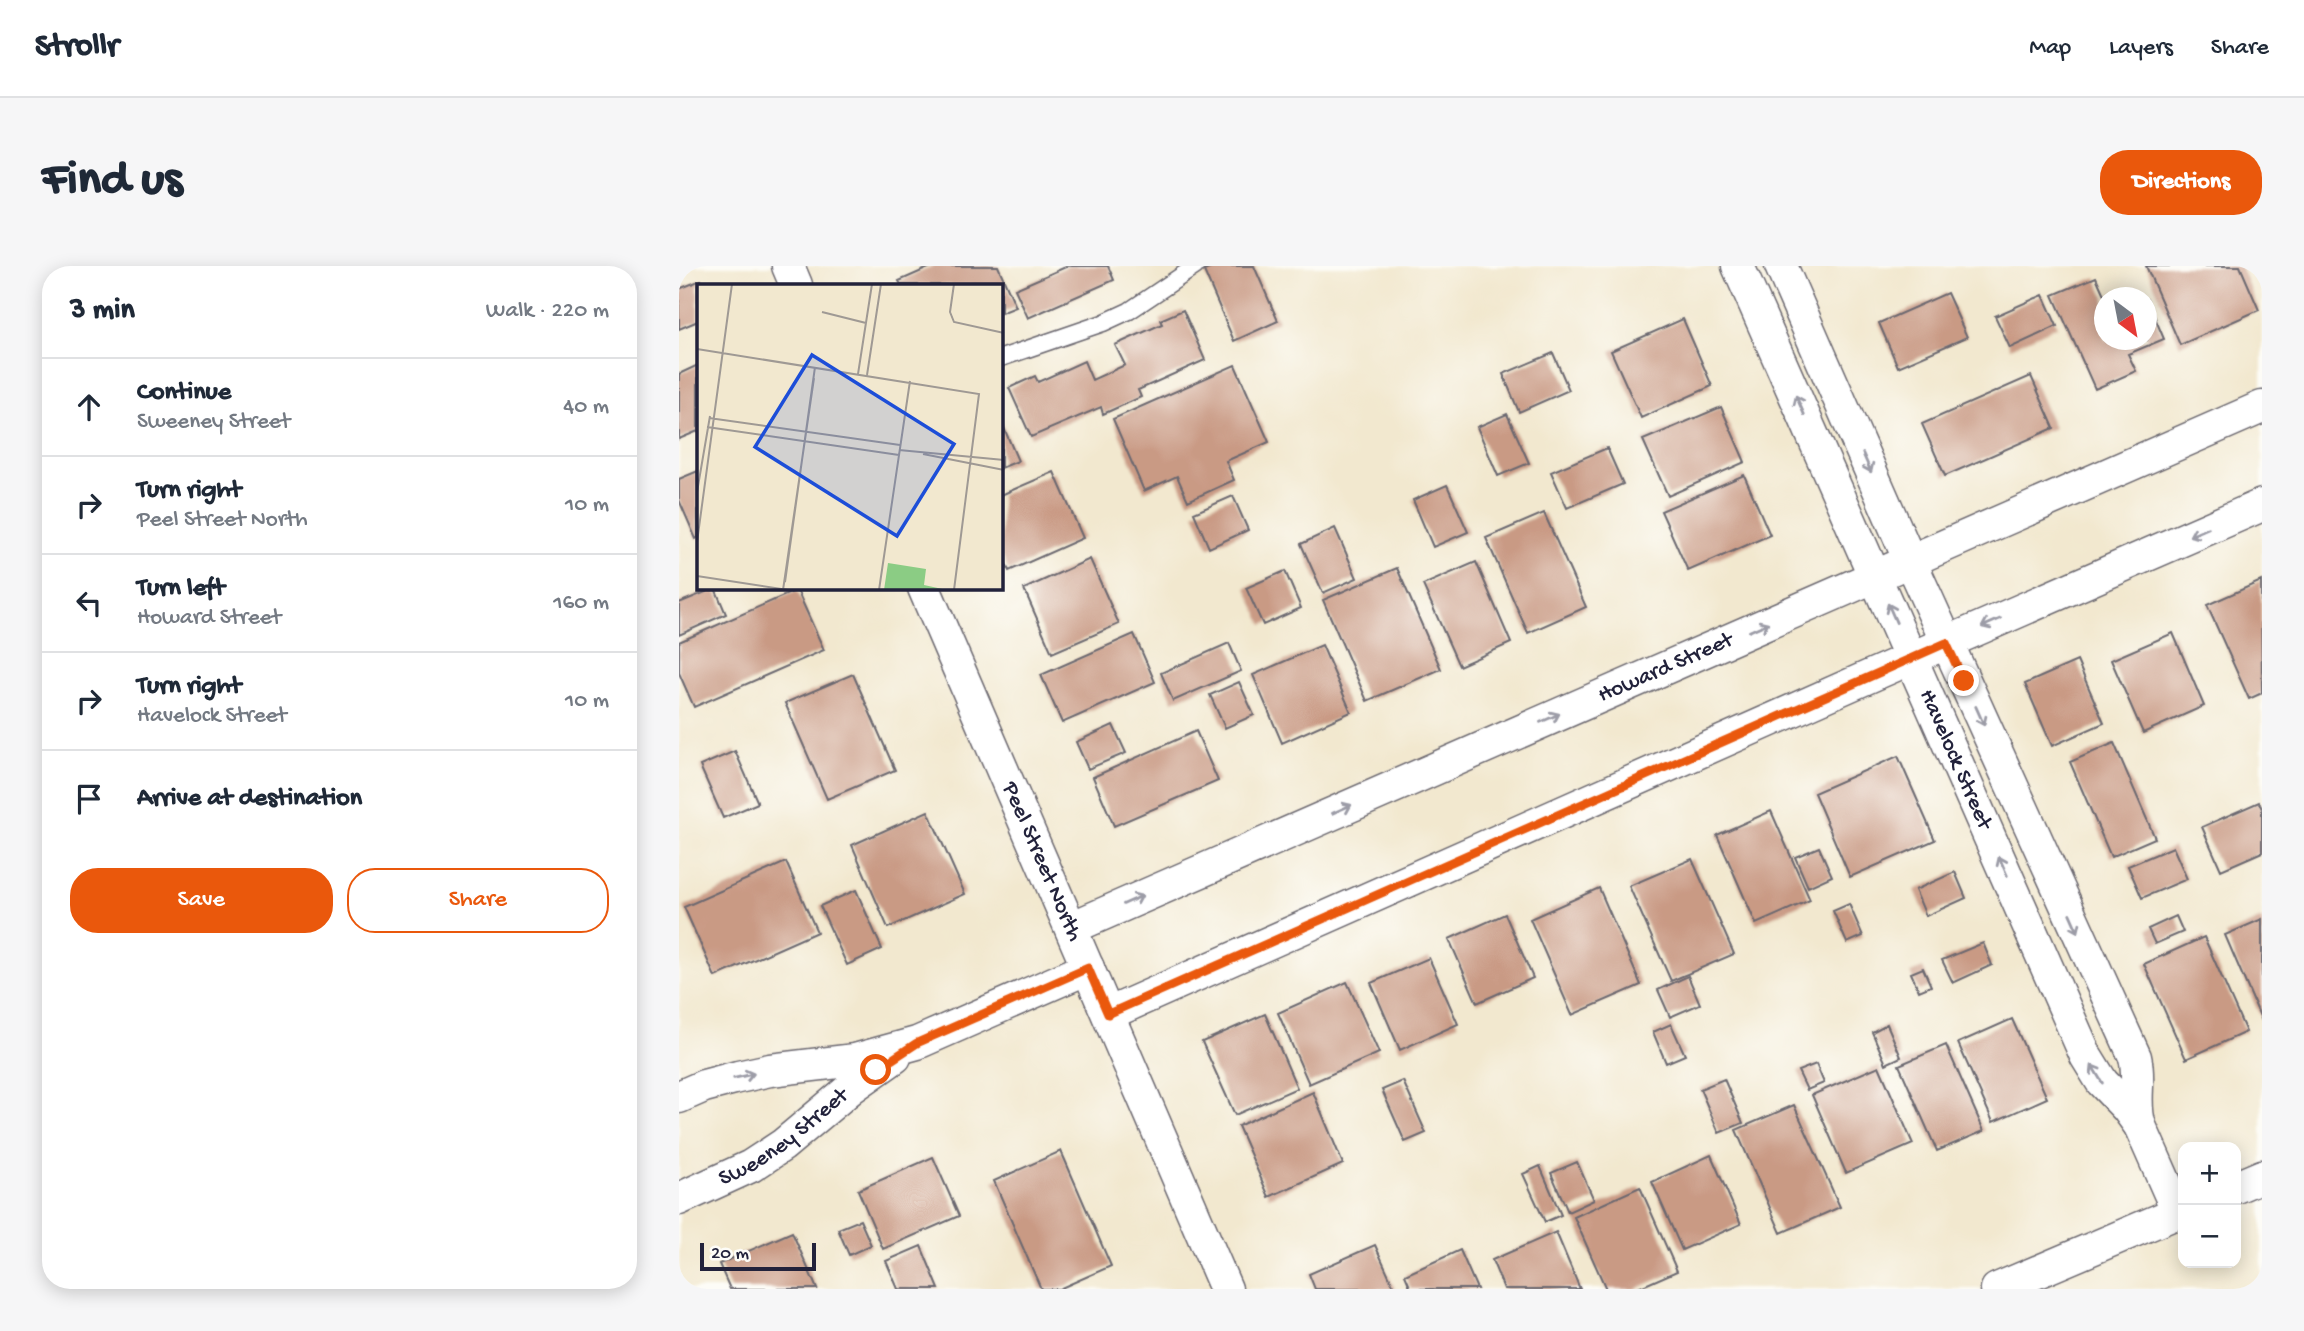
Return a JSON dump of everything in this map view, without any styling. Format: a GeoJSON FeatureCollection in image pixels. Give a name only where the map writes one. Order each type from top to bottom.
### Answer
{"type":"FeatureCollection","features":[{"type":"Feature","properties":{"kind":"street"},"geometry":{"type":"LineString","coordinates":[[788,266],[796,284]]}},
{"type":"Feature","properties":{"kind":"street","name":"Havelock Street"},"geometry":{"type":"LineString","coordinates":[[1738,266],[2086,1056],[2102,1082],[2140,1126],[2178,1205]]}},
{"type":"Feature","properties":{"kind":"street","name":"Havelock Street"},"geometry":{"type":"LineString","coordinates":[[1781,266],[1946,643],[2134,1058],[2138,1072],[2135,1104],[2140,1126]]}},
{"type":"Feature","properties":{"kind":"street","name":"Howard Street"},"geometry":{"type":"LineString","coordinates":[[1071,928],[2262,407]]}},
{"type":"Feature","properties":{"kind":"street"},"geometry":{"type":"LineString","coordinates":[[1108,1014],[2262,505]]}},
{"type":"Feature","properties":{"kind":"street","name":"Peel Street North"},"geometry":{"type":"LineString","coordinates":[[925,590],[1226,1289]]}},
{"type":"Feature","properties":{"kind":"street","name":"Sweeney Street"},"geometry":{"type":"LineString","coordinates":[[679,1097],[704,1086],[749,1075],[855,1060],[917,1043],[1088,968]]}},
{"type":"Feature","properties":{"kind":"street","name":"Sweeney Street"},"geometry":{"type":"LineString","coordinates":[[679,1199],[751,1166],[783,1145],[851,1088],[917,1043]]}},
{"type":"Feature","properties":{"kind":"street"},"geometry":{"type":"LineString","coordinates":[[2241,1185],[2262,1175]]}},
{"type":"Feature","properties":{"kind":"street"},"geometry":{"type":"LineString","coordinates":[[1997,1289],[2178,1212]]}},
{"type":"Feature","properties":{"kind":"lane"},"geometry":{"type":"LineString","coordinates":[[1003,357],[1103,323],[1129,311],[1196,266]]}},
{"type":"Feature","properties":{"kind":"building"},"geometry":{"type":"Polygon","coordinates":[[[933,266],[998,266],[1016,307],[1003,312],[1003,284],[900,284],[899,281],[933,266]]]}},
{"type":"Feature","properties":{"kind":"building"},"geometry":{"type":"Polygon","coordinates":[[[1068,266],[1108,266],[1114,280],[1028,318],[1015,289],[1068,266]]]}},
{"type":"Feature","properties":{"kind":"building"},"geometry":{"type":"Polygon","coordinates":[[[1216,266],[1254,266],[1278,321],[1234,341],[1204,271],[1216,266]]]}},
{"type":"Feature","properties":{"kind":"building"},"geometry":{"type":"Polygon","coordinates":[[[2146,266],[2240,266],[2259,310],[2180,345],[2146,266]]]}},
{"type":"Feature","properties":{"kind":"building"},"geometry":{"type":"Polygon","coordinates":[[[2096,277],[2100,287],[2094,287],[2094,350],[2138,350],[2128,354],[2136,371],[2095,389],[2053,295],[2096,277]]]}},
{"type":"Feature","properties":{"kind":"building"},"geometry":{"type":"Polygon","coordinates":[[[701,280],[703,284],[697,284],[697,321],[679,329],[679,289],[701,280]]]}},
{"type":"Feature","properties":{"kind":"building"},"geometry":{"type":"Polygon","coordinates":[[[1947,293],[1967,337],[1898,367],[1879,323],[1947,293]]]}},
{"type":"Feature","properties":{"kind":"building"},"geometry":{"type":"Polygon","coordinates":[[[2043,295],[2057,326],[2010,348],[1995,316],[2043,295]]]}},
{"type":"Feature","properties":{"kind":"building"},"geometry":{"type":"Polygon","coordinates":[[[1183,310],[1205,360],[1138,390],[1141,397],[1103,414],[1101,407],[1031,437],[1009,388],[1035,376],[1038,382],[1084,361],[1092,380],[1125,365],[1115,345],[1162,324],[1160,320],[1183,310]]]}},
{"type":"Feature","properties":{"kind":"building"},"geometry":{"type":"Polygon","coordinates":[[[1683,319],[1712,386],[1641,418],[1611,351],[1683,319]]]}},
{"type":"Feature","properties":{"kind":"building"},"geometry":{"type":"Polygon","coordinates":[[[2157,323],[2164,339],[2157,342],[2157,323]]]}},
{"type":"Feature","properties":{"kind":"building"},"geometry":{"type":"Polygon","coordinates":[[[1553,353],[1569,390],[1519,412],[1503,374],[1553,353]]]}},
{"type":"Feature","properties":{"kind":"building"},"geometry":{"type":"Polygon","coordinates":[[[697,365],[697,431],[679,439],[679,374],[697,365]]]}},
{"type":"Feature","properties":{"kind":"building"},"geometry":{"type":"Polygon","coordinates":[[[1235,365],[1269,442],[1226,461],[1234,480],[1188,501],[1177,476],[1144,491],[1113,419],[1235,365]]]}},
{"type":"Feature","properties":{"kind":"building"},"geometry":{"type":"Polygon","coordinates":[[[2031,376],[2054,428],[1945,476],[1922,424],[2031,376]]]}},
{"type":"Feature","properties":{"kind":"building"},"geometry":{"type":"Polygon","coordinates":[[[1721,407],[1745,462],[1668,496],[1643,440],[1721,407]]]}},
{"type":"Feature","properties":{"kind":"building"},"geometry":{"type":"Polygon","coordinates":[[[1507,414],[1529,463],[1498,476],[1477,427],[1507,414]]]}},
{"type":"Feature","properties":{"kind":"building"},"geometry":{"type":"Polygon","coordinates":[[[1003,426],[1018,461],[1003,467],[1003,426]]]}},
{"type":"Feature","properties":{"kind":"building"},"geometry":{"type":"Polygon","coordinates":[[[1607,448],[1623,484],[1567,508],[1551,472],[1607,448]]]}},
{"type":"Feature","properties":{"kind":"building"},"geometry":{"type":"Polygon","coordinates":[[[697,471],[696,539],[679,500],[679,479],[697,471]]]}},
{"type":"Feature","properties":{"kind":"building"},"geometry":{"type":"Polygon","coordinates":[[[1054,472],[1083,538],[1009,571],[1003,558],[1003,494],[1054,472]]]}},
{"type":"Feature","properties":{"kind":"building"},"geometry":{"type":"Polygon","coordinates":[[[1744,475],[1770,535],[1688,571],[1661,511],[1744,475]]]}},
{"type":"Feature","properties":{"kind":"building"},"geometry":{"type":"Polygon","coordinates":[[[1447,485],[1468,532],[1433,547],[1413,500],[1447,485]]]}},
{"type":"Feature","properties":{"kind":"building"},"geometry":{"type":"Polygon","coordinates":[[[1233,496],[1248,530],[1209,548],[1194,513],[1233,496]]]}},
{"type":"Feature","properties":{"kind":"building"},"geometry":{"type":"Polygon","coordinates":[[[1544,513],[1586,607],[1528,633],[1486,538],[1544,513]]]}},
{"type":"Feature","properties":{"kind":"building"},"geometry":{"type":"Polygon","coordinates":[[[1335,528],[1357,578],[1323,593],[1301,544],[1335,528]]]}},
{"type":"Feature","properties":{"kind":"building"},"geometry":{"type":"Polygon","coordinates":[[[1090,559],[1119,624],[1052,653],[1024,589],[1090,559]]]}},
{"type":"Feature","properties":{"kind":"building"},"geometry":{"type":"Polygon","coordinates":[[[1476,562],[1511,643],[1459,666],[1423,585],[1476,562]]]}},
{"type":"Feature","properties":{"kind":"building"},"geometry":{"type":"Polygon","coordinates":[[[1397,568],[1441,669],[1367,701],[1323,600],[1397,568]]]}},
{"type":"Feature","properties":{"kind":"building"},"geometry":{"type":"Polygon","coordinates":[[[1285,571],[1301,608],[1263,625],[1246,588],[1285,571]]]}},
{"type":"Feature","properties":{"kind":"building"},"geometry":{"type":"Polygon","coordinates":[[[2261,581],[2262,693],[2249,699],[2207,605],[2261,581]]]}},
{"type":"Feature","properties":{"kind":"building"},"geometry":{"type":"Polygon","coordinates":[[[716,590],[726,614],[679,635],[679,603],[716,590]]]}},
{"type":"Feature","properties":{"kind":"building"},"geometry":{"type":"Polygon","coordinates":[[[797,590],[824,650],[694,707],[679,673],[679,642],[797,590]]]}},
{"type":"Feature","properties":{"kind":"building"},"geometry":{"type":"Polygon","coordinates":[[[2173,633],[2204,706],[2143,733],[2111,660],[2173,633]]]}},
{"type":"Feature","properties":{"kind":"building"},"geometry":{"type":"Polygon","coordinates":[[[1134,634],[1155,682],[1062,723],[1041,675],[1134,634]]]}},
{"type":"Feature","properties":{"kind":"building"},"geometry":{"type":"Polygon","coordinates":[[[1229,643],[1241,671],[1173,701],[1161,673],[1229,643]]]}},
{"type":"Feature","properties":{"kind":"building"},"geometry":{"type":"Polygon","coordinates":[[[1322,645],[1351,712],[1282,743],[1253,675],[1322,645]]]}},
{"type":"Feature","properties":{"kind":"building"},"geometry":{"type":"Polygon","coordinates":[[[2077,661],[2104,723],[2052,746],[2025,684],[2077,661]]]}},
{"type":"Feature","properties":{"kind":"building"},"geometry":{"type":"Polygon","coordinates":[[[853,674],[895,770],[827,799],[785,703],[853,674]]]}},
{"type":"Feature","properties":{"kind":"building"},"geometry":{"type":"Polygon","coordinates":[[[1239,682],[1254,715],[1225,728],[1210,695],[1239,682]]]}},
{"type":"Feature","properties":{"kind":"building"},"geometry":{"type":"Polygon","coordinates":[[[1113,725],[1126,753],[1088,769],[1076,742],[1113,725]]]}},
{"type":"Feature","properties":{"kind":"building"},"geometry":{"type":"Polygon","coordinates":[[[1196,731],[1218,781],[1114,826],[1093,777],[1196,731]]]}},
{"type":"Feature","properties":{"kind":"building"},"geometry":{"type":"Polygon","coordinates":[[[2114,743],[2155,838],[2111,857],[2070,762],[2114,743]]]}},
{"type":"Feature","properties":{"kind":"building"},"geometry":{"type":"Polygon","coordinates":[[[735,751],[758,803],[723,818],[700,766],[735,751]]]}},
{"type":"Feature","properties":{"kind":"building"},"geometry":{"type":"Polygon","coordinates":[[[1898,756],[1935,840],[1850,877],[1814,793],[1898,756]]]}},
{"type":"Feature","properties":{"kind":"building"},"geometry":{"type":"Polygon","coordinates":[[[2259,802],[2262,809],[2262,852],[2221,870],[2202,827],[2259,802]]]}},
{"type":"Feature","properties":{"kind":"building"},"geometry":{"type":"Polygon","coordinates":[[[928,811],[965,894],[888,928],[852,845],[928,811]]]}},
{"type":"Feature","properties":{"kind":"building"},"geometry":{"type":"Polygon","coordinates":[[[1771,811],[1810,900],[1756,924],[1717,835],[1771,811]]]}},
{"type":"Feature","properties":{"kind":"building"},"geometry":{"type":"Polygon","coordinates":[[[1819,847],[1832,876],[1808,887],[1795,857],[1819,847]]]}},
{"type":"Feature","properties":{"kind":"building"},"geometry":{"type":"Polygon","coordinates":[[[2173,847],[2187,879],[2142,898],[2128,866],[2173,847]]]}},
{"type":"Feature","properties":{"kind":"building"},"geometry":{"type":"Polygon","coordinates":[[[1692,859],[1734,954],[1671,981],[1629,886],[1692,859]]]}},
{"type":"Feature","properties":{"kind":"building"},"geometry":{"type":"Polygon","coordinates":[[[786,862],[817,932],[715,977],[684,907],[786,862]]]}},
{"type":"Feature","properties":{"kind":"building"},"geometry":{"type":"Polygon","coordinates":[[[1955,872],[1966,898],[1926,916],[1915,890],[1955,872]]]}},
{"type":"Feature","properties":{"kind":"building"},"geometry":{"type":"Polygon","coordinates":[[[1599,888],[1641,985],[1572,1015],[1530,919],[1599,888]]]}},
{"type":"Feature","properties":{"kind":"building"},"geometry":{"type":"Polygon","coordinates":[[[856,890],[882,949],[847,965],[820,906],[856,890]]]}},
{"type":"Feature","properties":{"kind":"building"},"geometry":{"type":"Polygon","coordinates":[[[1849,904],[1863,936],[1847,943],[1833,911],[1849,904]]]}},
{"type":"Feature","properties":{"kind":"building"},"geometry":{"type":"Polygon","coordinates":[[[1505,914],[1533,978],[1477,1003],[1449,939],[1505,914]]]}},
{"type":"Feature","properties":{"kind":"building"},"geometry":{"type":"Polygon","coordinates":[[[2176,916],[2183,932],[2155,944],[2148,929],[2176,916]]]}},
{"type":"Feature","properties":{"kind":"building"},"geometry":{"type":"Polygon","coordinates":[[[2262,919],[2262,1021],[2225,935],[2262,919]]]}},
{"type":"Feature","properties":{"kind":"building"},"geometry":{"type":"Polygon","coordinates":[[[2204,937],[2246,1032],[2186,1059],[2144,964],[2204,937]]]}},
{"type":"Feature","properties":{"kind":"building"},"geometry":{"type":"Polygon","coordinates":[[[1983,943],[1992,965],[1953,983],[1942,960],[1983,943]]]}},
{"type":"Feature","properties":{"kind":"building"},"geometry":{"type":"Polygon","coordinates":[[[1429,958],[1458,1024],[1400,1050],[1371,983],[1429,958]]]}},
{"type":"Feature","properties":{"kind":"building"},"geometry":{"type":"Polygon","coordinates":[[[1923,968],[1931,986],[1919,991],[1911,973],[1923,968]]]}},
{"type":"Feature","properties":{"kind":"building"},"geometry":{"type":"Polygon","coordinates":[[[1688,976],[1700,1004],[1670,1017],[1658,990],[1688,976]]]}},
{"type":"Feature","properties":{"kind":"building"},"geometry":{"type":"Polygon","coordinates":[[[1347,982],[1379,1053],[1309,1084],[1278,1013],[1347,982]]]}},
{"type":"Feature","properties":{"kind":"building"},"geometry":{"type":"Polygon","coordinates":[[[1265,1014],[1297,1088],[1235,1115],[1202,1042],[1265,1014]]]}},
{"type":"Feature","properties":{"kind":"building"},"geometry":{"type":"Polygon","coordinates":[[[2012,1019],[2047,1098],[1993,1122],[1958,1043],[2012,1019]]]}},
{"type":"Feature","properties":{"kind":"building"},"geometry":{"type":"Polygon","coordinates":[[[1671,1024],[1685,1055],[1666,1063],[1653,1032],[1671,1024]]]}},
{"type":"Feature","properties":{"kind":"building"},"geometry":{"type":"Polygon","coordinates":[[[1887,1024],[1901,1057],[1886,1064],[1872,1032],[1887,1024]]]}},
{"type":"Feature","properties":{"kind":"building"},"geometry":{"type":"Polygon","coordinates":[[[1946,1045],[1984,1131],[1937,1151],[1899,1065],[1946,1045]]]}},
{"type":"Feature","properties":{"kind":"building"},"geometry":{"type":"Polygon","coordinates":[[[1816,1064],[1824,1083],[1807,1090],[1798,1071],[1816,1064]]]}},
{"type":"Feature","properties":{"kind":"building"},"geometry":{"type":"Polygon","coordinates":[[[1879,1066],[1913,1144],[1846,1173],[1812,1095],[1879,1066]]]}},
{"type":"Feature","properties":{"kind":"building"},"geometry":{"type":"Polygon","coordinates":[[[1724,1079],[1743,1123],[1719,1133],[1700,1089],[1724,1079]]]}},
{"type":"Feature","properties":{"kind":"building"},"geometry":{"type":"Polygon","coordinates":[[[1403,1081],[1426,1133],[1405,1142],[1382,1090],[1403,1081]]]}},
{"type":"Feature","properties":{"kind":"building"},"geometry":{"type":"Polygon","coordinates":[[[1313,1092],[1343,1164],[1269,1197],[1238,1126],[1313,1092]]]}},
{"type":"Feature","properties":{"kind":"building"},"geometry":{"type":"Polygon","coordinates":[[[1794,1105],[1840,1207],[1781,1233],[1736,1130],[1794,1105]]]}},
{"type":"Feature","properties":{"kind":"building"},"geometry":{"type":"Polygon","coordinates":[[[1061,1151],[1111,1266],[1059,1289],[1041,1289],[994,1181],[1061,1151]]]}},
{"type":"Feature","properties":{"kind":"building"},"geometry":{"type":"Polygon","coordinates":[[[1711,1155],[1741,1224],[1682,1250],[1652,1182],[1711,1155]]]}},
{"type":"Feature","properties":{"kind":"building"},"geometry":{"type":"Polygon","coordinates":[[[933,1157],[959,1216],[883,1249],[858,1190],[933,1157]]]}},
{"type":"Feature","properties":{"kind":"building"},"geometry":{"type":"Polygon","coordinates":[[[1577,1162],[1594,1200],[1568,1212],[1551,1173],[1577,1162]]]}},
{"type":"Feature","properties":{"kind":"building"},"geometry":{"type":"Polygon","coordinates":[[[1540,1166],[1561,1215],[1545,1222],[1523,1174],[1540,1166]]]}},
{"type":"Feature","properties":{"kind":"building"},"geometry":{"type":"Polygon","coordinates":[[[1640,1187],[1677,1271],[1636,1289],[1606,1289],[1574,1217],[1640,1187]]]}},
{"type":"Feature","properties":{"kind":"building"},"geometry":{"type":"Polygon","coordinates":[[[860,1220],[871,1245],[849,1255],[838,1229],[860,1220]]]}},
{"type":"Feature","properties":{"kind":"building"},"geometry":{"type":"Polygon","coordinates":[[[792,1232],[817,1289],[730,1289],[719,1264],[792,1232]]]}},
{"type":"Feature","properties":{"kind":"building"},"geometry":{"type":"Polygon","coordinates":[[[1556,1232],[1580,1289],[1504,1289],[1492,1260],[1556,1232]]]}},
{"type":"Feature","properties":{"kind":"building"},"geometry":{"type":"Polygon","coordinates":[[[1375,1245],[1395,1289],[1315,1289],[1309,1274],[1375,1245]]]}},
{"type":"Feature","properties":{"kind":"building"},"geometry":{"type":"Polygon","coordinates":[[[921,1246],[939,1289],[898,1289],[886,1261],[921,1246]]]}},
{"type":"Feature","properties":{"kind":"building"},"geometry":{"type":"Polygon","coordinates":[[[1460,1250],[1477,1289],[1411,1289],[1405,1275],[1460,1250]]]}},
{"type":"Feature","properties":{"kind":"route"},"geometry":{"type":"LineString","coordinates":[[876,1070],[917,1043],[1088,968],[1108,1014],[1946,643],[1964,681]]}}]}
